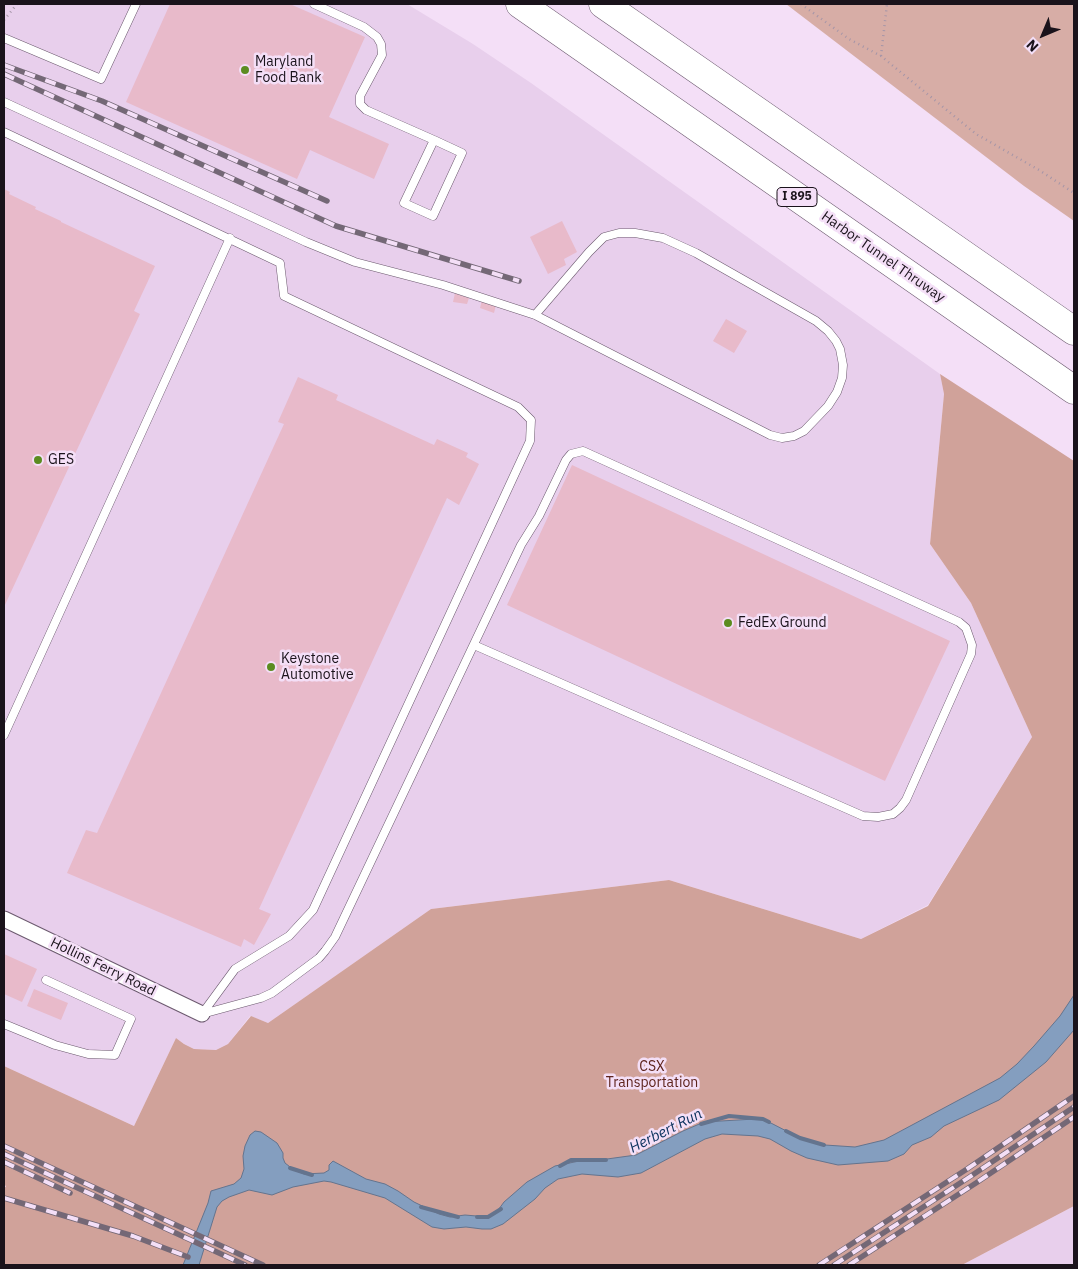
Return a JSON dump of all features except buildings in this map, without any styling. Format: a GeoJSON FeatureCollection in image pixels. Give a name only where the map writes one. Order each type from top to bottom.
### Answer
{"type":"FeatureCollection","features":[{"type":"Feature","properties":{"kind":"highway","name":"Harbor Tunnel Thruway"},"geometry":{"type":"LineString","coordinates":[[520,4],[1074,390]]}},
{"type":"Feature","properties":{"kind":"highway"},"geometry":{"type":"LineString","coordinates":[[602,4],[1074,331]]}},
{"type":"Feature","properties":{"kind":"street","name":"Hollins Ferry Road"},"geometry":{"type":"LineString","coordinates":[[4,919],[202,1014]]}},
{"type":"Feature","properties":{"kind":"lane"},"geometry":{"type":"LineString","coordinates":[[4,38],[101,79],[136,4]]}},
{"type":"Feature","properties":{"kind":"lane"},"geometry":{"type":"LineString","coordinates":[[314,4],[364,27],[377,36],[381,44],[382,55],[360,96],[360,104],[366,110],[462,152],[434,216],[404,204],[434,140]]}},
{"type":"Feature","properties":{"kind":"lane"},"geometry":{"type":"LineString","coordinates":[[4,102],[346,259],[442,285],[535,314],[770,435],[782,438],[794,436],[804,431],[814,422],[837,392],[842,378],[843,365],[840,349],[828,331],[816,321],[696,252],[663,238],[635,232],[619,233],[604,237],[535,314]]}},
{"type":"Feature","properties":{"kind":"lane"},"geometry":{"type":"LineString","coordinates":[[4,132],[280,263],[284,296],[518,407],[531,420],[530,441],[313,910],[289,936],[235,969],[202,1014]]}},
{"type":"Feature","properties":{"kind":"lane"},"geometry":{"type":"LineString","coordinates":[[4,735],[230,238]]}},
{"type":"Feature","properties":{"kind":"lane"},"geometry":{"type":"LineString","coordinates":[[202,1014],[261,998],[319,958],[335,937],[521,545],[539,516],[566,460],[571,454],[583,451],[959,622],[966,628],[972,645],[971,654],[906,800],[893,814],[878,817],[863,816],[474,645]]}},
{"type":"Feature","properties":{"kind":"lane"},"geometry":{"type":"LineString","coordinates":[[4,1024],[55,1045],[88,1054],[115,1055],[132,1018],[46,980]]}},
{"type":"Feature","properties":{"kind":"path"},"geometry":{"type":"LineString","coordinates":[[4,20],[17,4]]}},
{"type":"Feature","properties":{"kind":"path"},"geometry":{"type":"LineString","coordinates":[[801,4],[849,39],[881,56],[976,134],[1074,193]]}},
{"type":"Feature","properties":{"kind":"path"},"geometry":{"type":"LineString","coordinates":[[881,56],[887,4]]}},
{"type":"Feature","properties":{"kind":"shaded area"},"geometry":{"type":"Polygon","coordinates":[[[4,4],[407,4],[473,44],[531,83],[940,374],[944,394],[930,544],[971,603],[1032,737],[928,905],[861,939],[669,880],[431,909],[268,1023],[250,1016],[228,1044],[216,1050],[194,1049],[176,1038],[134,1126],[4,1066],[4,4]]]}},
{"type":"Feature","properties":{"kind":"shaded area"},"geometry":{"type":"Polygon","coordinates":[[[786,4],[1074,4],[1074,221],[1024,186],[786,4]]]}},
{"type":"Feature","properties":{"kind":"shaded area"},"geometry":{"type":"Polygon","coordinates":[[[1074,1206],[1074,1265],[962,1265],[1074,1206]]]}},
{"type":"Feature","properties":{"kind":"green space","name":"CSX Transportation"},"geometry":{"type":"Polygon","coordinates":[[[940,374],[1074,461],[1074,1206],[962,1265],[4,1265],[4,1189],[6,1186],[4,1185],[4,1066],[134,1126],[176,1038],[194,1049],[216,1050],[228,1044],[251,1016],[268,1023],[431,909],[669,880],[861,939],[928,906],[1032,737],[971,603],[930,544],[944,394],[940,374]]]}},
{"type":"Feature","properties":{"kind":"water"},"geometry":{"type":"Polygon","coordinates":[[[1074,995],[1074,1030],[1046,1062],[999,1100],[944,1126],[931,1137],[912,1145],[904,1154],[888,1161],[838,1165],[807,1158],[770,1139],[758,1136],[722,1134],[705,1139],[641,1173],[618,1177],[582,1174],[558,1179],[503,1224],[491,1229],[466,1227],[444,1229],[432,1227],[385,1198],[331,1182],[324,1181],[293,1187],[272,1195],[249,1190],[222,1201],[217,1207],[199,1265],[183,1265],[211,1191],[234,1184],[241,1178],[244,1169],[243,1156],[245,1146],[250,1135],[255,1131],[261,1132],[277,1143],[283,1153],[285,1163],[294,1170],[304,1174],[324,1173],[329,1170],[329,1165],[333,1161],[366,1179],[385,1184],[414,1202],[439,1214],[450,1217],[465,1215],[488,1217],[496,1213],[504,1202],[527,1182],[555,1166],[589,1159],[607,1159],[636,1155],[704,1122],[765,1120],[800,1138],[825,1145],[855,1147],[884,1140],[1000,1078],[1034,1046],[1060,1016],[1074,995]]]}},
{"type":"Feature","properties":{"kind":"waterway","name":"Herbert Run"},"geometry":{"type":"LineString","coordinates":[[701,1124],[729,1116],[763,1119],[769,1122]]}},
{"type":"Feature","properties":{"kind":"waterway","name":"Herbert Run"},"geometry":{"type":"LineString","coordinates":[[786,1131],[800,1138],[824,1145]]}},
{"type":"Feature","properties":{"kind":"waterway","name":"Herbert Run"},"geometry":{"type":"LineString","coordinates":[[560,1166],[571,1160],[606,1160]]}},
{"type":"Feature","properties":{"kind":"waterway","name":"Herbert Run"},"geometry":{"type":"LineString","coordinates":[[290,1168],[312,1175]]}},
{"type":"Feature","properties":{"kind":"waterway","name":"Herbert Run"},"geometry":{"type":"LineString","coordinates":[[421,1207],[458,1217]]}},
{"type":"Feature","properties":{"kind":"waterway","name":"Herbert Run"},"geometry":{"type":"LineString","coordinates":[[477,1217],[488,1217],[501,1209]]}},
{"type":"Feature","properties":{"kind":"railway"},"geometry":{"type":"LineString","coordinates":[[4,65],[102,101],[327,201]]}},
{"type":"Feature","properties":{"kind":"railway"},"geometry":{"type":"LineString","coordinates":[[4,74],[336,226],[519,281]]}},
{"type":"Feature","properties":{"kind":"railway"},"geometry":{"type":"LineString","coordinates":[[819,1265],[967,1169],[1074,1096]]}},
{"type":"Feature","properties":{"kind":"railway"},"geometry":{"type":"LineString","coordinates":[[834,1265],[1074,1107]]}},
{"type":"Feature","properties":{"kind":"railway"},"geometry":{"type":"LineString","coordinates":[[849,1265],[1074,1117]]}},
{"type":"Feature","properties":{"kind":"railway"},"geometry":{"type":"LineString","coordinates":[[4,1146],[263,1265]]}},
{"type":"Feature","properties":{"kind":"railway"},"geometry":{"type":"LineString","coordinates":[[4,1154],[245,1265]]}},
{"type":"Feature","properties":{"kind":"railway"},"geometry":{"type":"LineString","coordinates":[[4,1162],[70,1193]]}},
{"type":"Feature","properties":{"kind":"railway"},"geometry":{"type":"LineString","coordinates":[[4,1198],[133,1236],[188,1257]]}},
{"type":"Feature","properties":{"kind":"place","name":"Maryland Food Bank"},"geometry":{"type":"Point","coordinates":[245,70]}},
{"type":"Feature","properties":{"kind":"place","name":"GES"},"geometry":{"type":"Point","coordinates":[38,460]}},
{"type":"Feature","properties":{"kind":"place","name":"FedEx Ground"},"geometry":{"type":"Point","coordinates":[728,623]}},
{"type":"Feature","properties":{"kind":"place","name":"Keystone Automotive"},"geometry":{"type":"Point","coordinates":[271,667]}}]}
